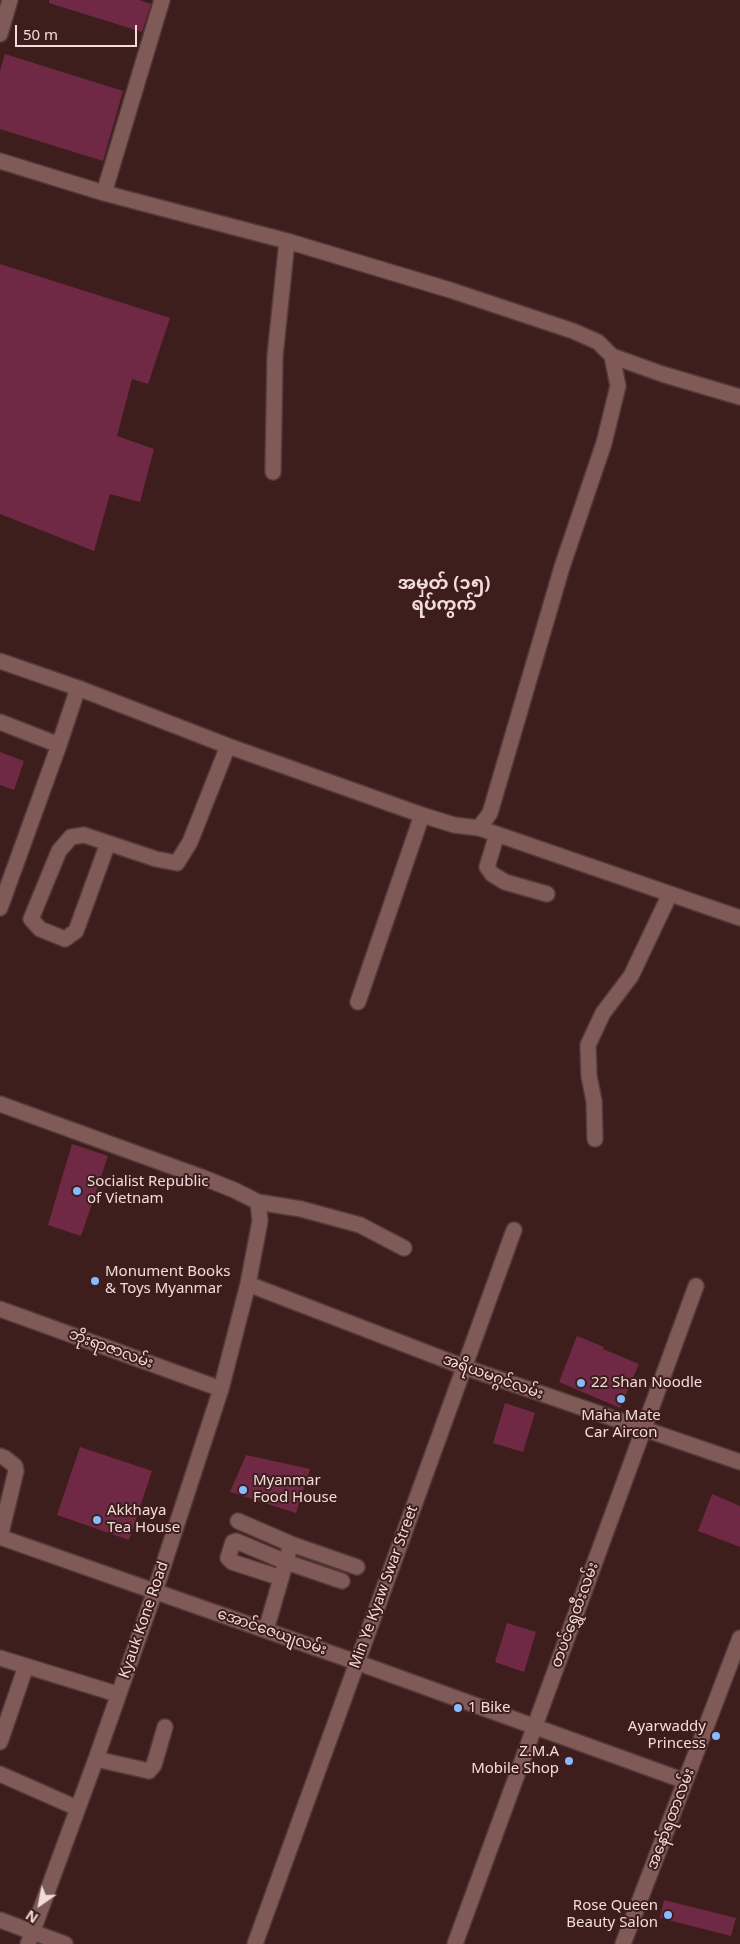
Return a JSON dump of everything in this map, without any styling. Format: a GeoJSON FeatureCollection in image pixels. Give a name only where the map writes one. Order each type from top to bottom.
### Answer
{"type":"FeatureCollection","features":[{"type":"Feature","properties":{"kind":"street"},"geometry":{"type":"LineString","coordinates":[[0,34],[10,0]]}},
{"type":"Feature","properties":{"kind":"street"},"geometry":{"type":"LineString","coordinates":[[104,193],[162,0]]}},
{"type":"Feature","properties":{"kind":"street"},"geometry":{"type":"LineString","coordinates":[[0,161],[104,193],[287,241],[450,290],[598,342],[612,356],[662,374],[740,397]]}},
{"type":"Feature","properties":{"kind":"street"},"geometry":{"type":"LineString","coordinates":[[273,472],[275,356],[287,241]]}},
{"type":"Feature","properties":{"kind":"street"},"geometry":{"type":"LineString","coordinates":[[479,828],[490,814],[562,567],[604,443],[618,386],[612,356]]}},
{"type":"Feature","properties":{"kind":"street"},"geometry":{"type":"LineString","coordinates":[[0,662],[78,688],[228,746],[422,815],[454,825],[479,828],[740,918]]}},
{"type":"Feature","properties":{"kind":"street"},"geometry":{"type":"LineString","coordinates":[[0,908],[78,688]]}},
{"type":"Feature","properties":{"kind":"street"},"geometry":{"type":"LineString","coordinates":[[0,722],[59,745]]}},
{"type":"Feature","properties":{"kind":"street"},"geometry":{"type":"LineString","coordinates":[[108,843],[76,931],[65,939],[40,928],[31,919],[59,851],[71,837],[84,835],[108,843],[156,859],[177,862],[190,842],[228,746]]}},
{"type":"Feature","properties":{"kind":"street"},"geometry":{"type":"LineString","coordinates":[[358,1002],[422,815]]}},
{"type":"Feature","properties":{"kind":"street"},"geometry":{"type":"LineString","coordinates":[[497,834],[487,867],[492,874],[505,882],[547,894]]}},
{"type":"Feature","properties":{"kind":"street"},"geometry":{"type":"LineString","coordinates":[[595,1139],[594,1101],[589,1076],[588,1045],[603,1013],[631,976],[670,894]]}},
{"type":"Feature","properties":{"kind":"street"},"geometry":{"type":"LineString","coordinates":[[0,1104],[204,1178],[258,1202],[301,1209],[360,1225],[404,1248]]}},
{"type":"Feature","properties":{"kind":"street","name":"Kyauk Kone Road"},"geometry":{"type":"LineString","coordinates":[[30,1938],[96,1758],[221,1389],[248,1284],[260,1221],[258,1202]]}},
{"type":"Feature","properties":{"kind":"street","name":"Min Ye Kyaw Swar Street"},"geometry":{"type":"LineString","coordinates":[[255,1944],[514,1230]]}},
{"type":"Feature","properties":{"kind":"street","name":"အရိယမဂ္ဂင်လမ်း"},"geometry":{"type":"LineString","coordinates":[[248,1284],[464,1367],[642,1430],[740,1462]]}},
{"type":"Feature","properties":{"kind":"street","name":"တပင်ရွှေထီးလမ်း"},"geometry":{"type":"LineString","coordinates":[[455,1944],[696,1286]]}},
{"type":"Feature","properties":{"kind":"street","name":"ဘိုးရာဇာလမ်း"},"geometry":{"type":"LineString","coordinates":[[0,1309],[221,1389]]}},
{"type":"Feature","properties":{"kind":"street"},"geometry":{"type":"LineString","coordinates":[[0,1456],[14,1466],[16,1471],[0,1537]]}},
{"type":"Feature","properties":{"kind":"street"},"geometry":{"type":"LineString","coordinates":[[238,1521],[291,1544],[357,1567]]}},
{"type":"Feature","properties":{"kind":"street","name":"အောင်ဇေယျလမ်း"},"geometry":{"type":"LineString","coordinates":[[0,1537],[356,1662],[685,1781]]}},
{"type":"Feature","properties":{"kind":"street"},"geometry":{"type":"LineString","coordinates":[[281,1578],[232,1562],[228,1558],[233,1542],[236,1541],[286,1562],[342,1581]]}},
{"type":"Feature","properties":{"kind":"street"},"geometry":{"type":"LineString","coordinates":[[266,1630],[291,1544]]}},
{"type":"Feature","properties":{"kind":"street","name":"အနော်ရထာလမ်း"},"geometry":{"type":"LineString","coordinates":[[623,1944],[740,1638]]}},
{"type":"Feature","properties":{"kind":"street"},"geometry":{"type":"LineString","coordinates":[[0,1658],[118,1694]]}},
{"type":"Feature","properties":{"kind":"street"},"geometry":{"type":"LineString","coordinates":[[0,1742],[26,1666]]}},
{"type":"Feature","properties":{"kind":"street"},"geometry":{"type":"LineString","coordinates":[[96,1758],[149,1771],[154,1765],[165,1727]]}},
{"type":"Feature","properties":{"kind":"street"},"geometry":{"type":"LineString","coordinates":[[0,1774],[77,1808]]}},
{"type":"Feature","properties":{"kind":"street"},"geometry":{"type":"LineString","coordinates":[[0,1920],[30,1938],[65,1944]]}},
{"type":"Feature","properties":{"kind":"building"},"geometry":{"type":"Polygon","coordinates":[[[49,0],[139,0],[151,4],[142,32],[49,3],[49,0]]]}},
{"type":"Feature","properties":{"kind":"building"},"geometry":{"type":"Polygon","coordinates":[[[5,54],[123,91],[103,161],[0,129],[0,71],[5,54]]]}},
{"type":"Feature","properties":{"kind":"building"},"geometry":{"type":"Polygon","coordinates":[[[0,264],[170,318],[148,384],[132,379],[117,436],[154,449],[140,502],[110,494],[94,551],[0,514],[0,264]]]}},
{"type":"Feature","properties":{"kind":"building"},"geometry":{"type":"Polygon","coordinates":[[[0,752],[24,761],[14,790],[0,785],[0,752]]]}},
{"type":"Feature","properties":{"kind":"building","name":"Socialist Republic of Vietnam"},"geometry":{"type":"Polygon","coordinates":[[[72,1144],[108,1156],[81,1236],[48,1225],[72,1144]]]}},
{"type":"Feature","properties":{"kind":"building"},"geometry":{"type":"Polygon","coordinates":[[[577,1336],[639,1364],[620,1408],[559,1382],[577,1336]]]}},
{"type":"Feature","properties":{"kind":"building"},"geometry":{"type":"Polygon","coordinates":[[[505,1403],[535,1413],[523,1452],[493,1443],[505,1403]]]}},
{"type":"Feature","properties":{"kind":"building"},"geometry":{"type":"Polygon","coordinates":[[[80,1447],[152,1471],[129,1540],[57,1515],[80,1447]]]}},
{"type":"Feature","properties":{"kind":"building"},"geometry":{"type":"Polygon","coordinates":[[[246,1455],[310,1469],[296,1513],[230,1492],[246,1455]]]}},
{"type":"Feature","properties":{"kind":"building"},"geometry":{"type":"Polygon","coordinates":[[[712,1494],[740,1506],[740,1547],[698,1531],[712,1494]]]}},
{"type":"Feature","properties":{"kind":"building"},"geometry":{"type":"Polygon","coordinates":[[[507,1623],[536,1632],[524,1672],[495,1662],[507,1623]]]}},
{"type":"Feature","properties":{"kind":"building"},"geometry":{"type":"Polygon","coordinates":[[[664,1900],[736,1918],[731,1936],[660,1918],[664,1900]]]}},
{"type":"Feature","properties":{"kind":"place","name":"Socialist Republic of Vietnam"},"geometry":{"type":"Point","coordinates":[77,1191]}},
{"type":"Feature","properties":{"kind":"place","name":"Monument Books & Toys Myanmar"},"geometry":{"type":"Point","coordinates":[95,1281]}},
{"type":"Feature","properties":{"kind":"place","name":"22 Shan Noodle"},"geometry":{"type":"Point","coordinates":[581,1383]}},
{"type":"Feature","properties":{"kind":"place","name":"Maha Mate Car Aircon"},"geometry":{"type":"Point","coordinates":[621,1399]}},
{"type":"Feature","properties":{"kind":"place","name":"Myanmar Food House"},"geometry":{"type":"Point","coordinates":[243,1490]}},
{"type":"Feature","properties":{"kind":"place","name":"Akkhaya Tea House"},"geometry":{"type":"Point","coordinates":[97,1520]}},
{"type":"Feature","properties":{"kind":"place","name":"1 Bike"},"geometry":{"type":"Point","coordinates":[458,1708]}},
{"type":"Feature","properties":{"kind":"place","name":"Ayarwaddy Princess"},"geometry":{"type":"Point","coordinates":[716,1736]}},
{"type":"Feature","properties":{"kind":"place","name":"Z.M.A Mobile Shop"},"geometry":{"type":"Point","coordinates":[569,1761]}},
{"type":"Feature","properties":{"kind":"place","name":"Rose Queen Beauty Salon"},"geometry":{"type":"Point","coordinates":[668,1915]}},
{"type":"Feature","properties":{"kind":"district","name":"အမှတ် (၁၅) ရပ်ကွက်"},"geometry":{"type":"Point","coordinates":[444,594]}}]}
